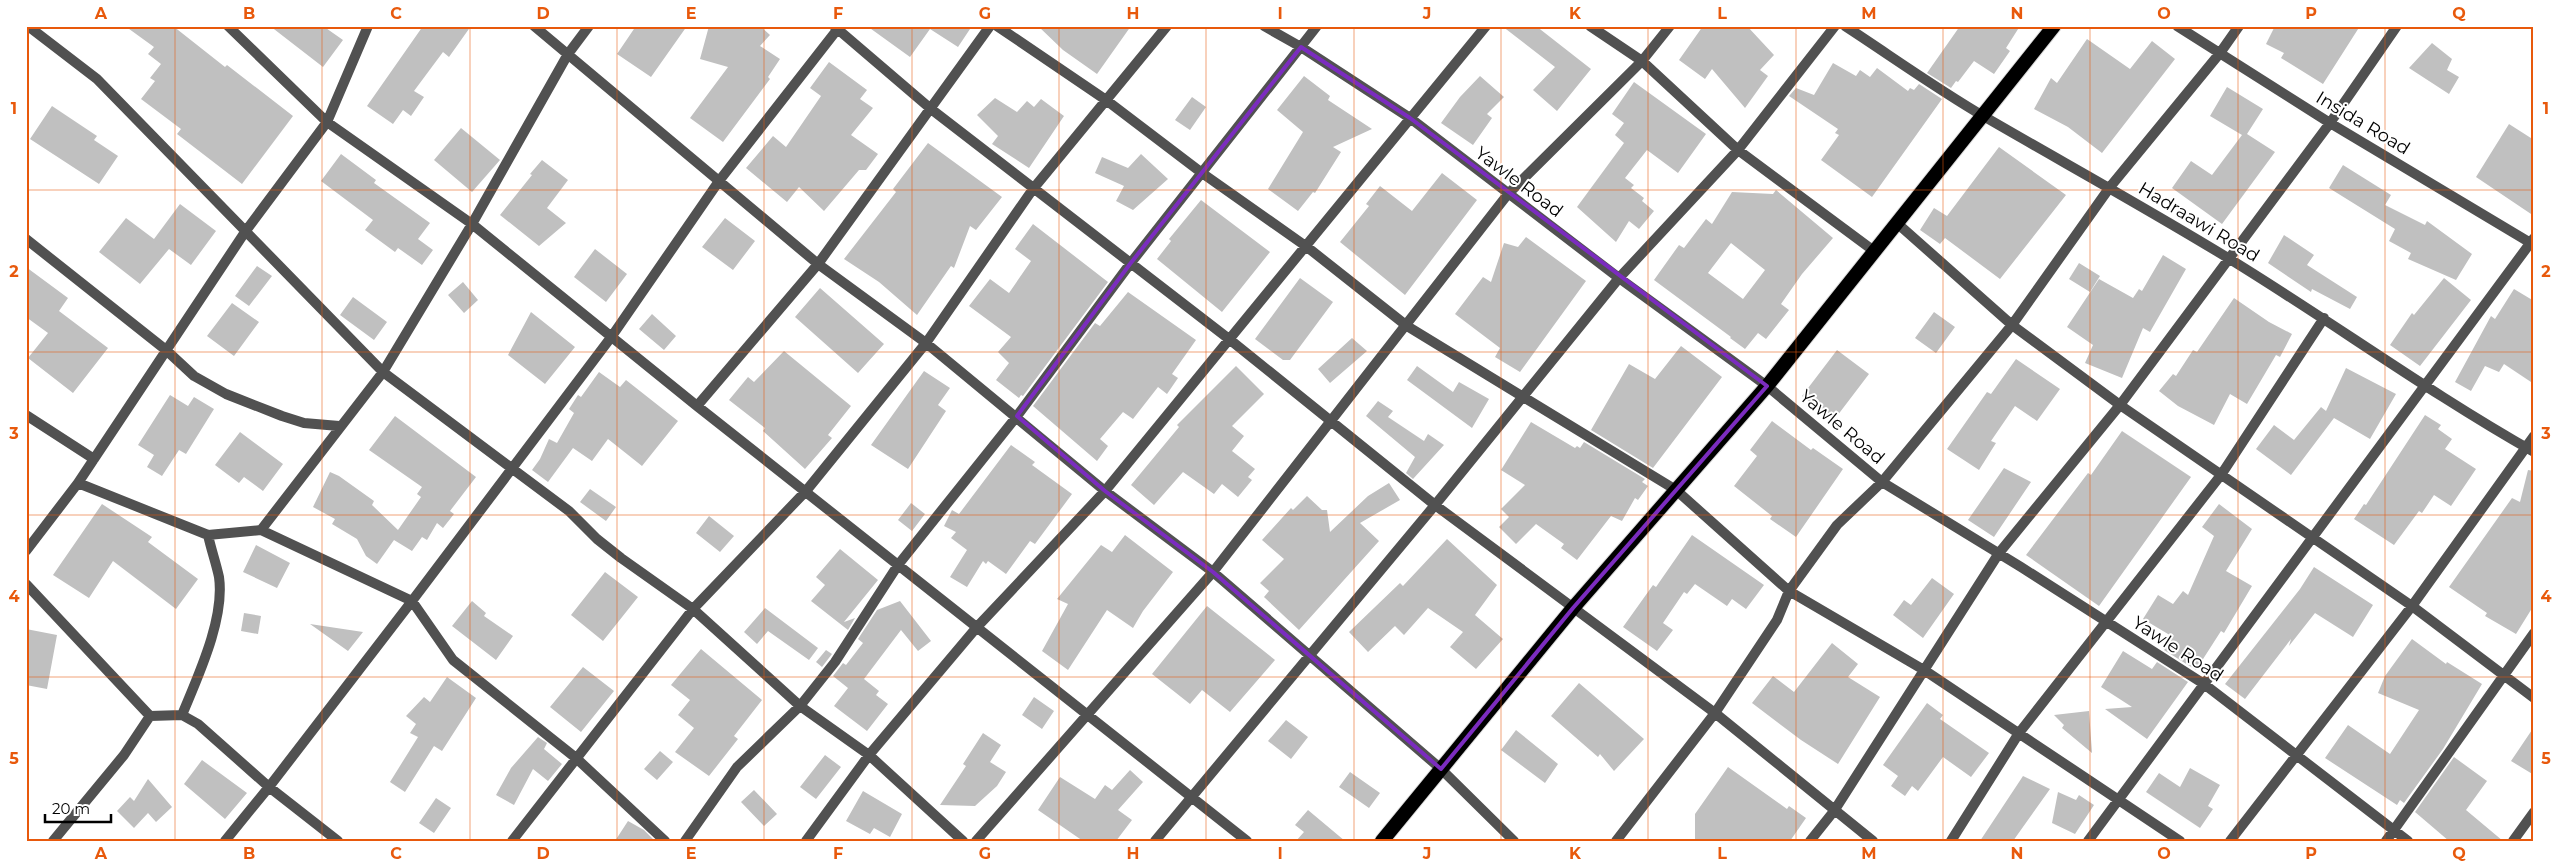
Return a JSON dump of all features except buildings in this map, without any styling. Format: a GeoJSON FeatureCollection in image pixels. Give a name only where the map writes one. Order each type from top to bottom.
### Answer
{"type":"FeatureCollection","features":[{"type":"Feature","properties":{"kind":"highway"},"geometry":{"type":"LineString","coordinates":[[1382,841],[1573,608],[1767,386],[2054,26]]}},
{"type":"Feature","properties":{"kind":"street"},"geometry":{"type":"LineString","coordinates":[[28,26],[97,79],[382,372],[569,511],[597,539],[621,558],[693,609],[800,706],[870,755],[963,841]]}},
{"type":"Feature","properties":{"kind":"street"},"geometry":{"type":"LineString","coordinates":[[228,26],[327,122],[472,224],[697,406],[1089,714],[1247,841]]}},
{"type":"Feature","properties":{"kind":"street"},"geometry":{"type":"LineString","coordinates":[[26,551],[78,483],[245,232],[327,122],[368,26]]}},
{"type":"Feature","properties":{"kind":"street"},"geometry":{"type":"LineString","coordinates":[[534,26],[818,264],[926,343],[1017,416],[1105,491],[1212,572],[1441,770],[1514,841]]}},
{"type":"Feature","properties":{"kind":"street"},"geometry":{"type":"LineString","coordinates":[[261,530],[382,372],[472,224],[568,54],[589,26]]}},
{"type":"Feature","properties":{"kind":"street"},"geometry":{"type":"LineString","coordinates":[[697,406],[818,264],[932,109],[990,26]]}},
{"type":"Feature","properties":{"kind":"street"},"geometry":{"type":"LineString","coordinates":[[998,26],[1106,100],[1202,173],[1307,247],[1407,326],[1524,395],[1676,490],[1789,591],[1924,670],[2180,841]]}},
{"type":"Feature","properties":{"kind":"street"},"geometry":{"type":"LineString","coordinates":[[512,841],[693,609],[806,491],[926,343],[1033,189],[1167,26]]}},
{"type":"Feature","properties":{"kind":"street","name":"Yawle Road"},"geometry":{"type":"LineString","coordinates":[[1264,26],[1301,47],[1410,118],[1619,278],[1767,386],[1882,482],[1999,553],[2107,624],[2204,684],[2408,841]]}},
{"type":"Feature","properties":{"kind":"street"},"geometry":{"type":"LineString","coordinates":[[685,841],[700,817],[737,767],[800,706],[835,662],[898,565],[1017,416],[1130,264],[1317,26]]}},
{"type":"Feature","properties":{"kind":"street"},"geometry":{"type":"LineString","coordinates":[[806,841],[870,755],[977,627],[1105,491],[1307,247],[1486,26]]}},
{"type":"Feature","properties":{"kind":"street"},"geometry":{"type":"LineString","coordinates":[[1590,26],[1642,61],[1738,150],[1874,250]]}},
{"type":"Feature","properties":{"kind":"street"},"geometry":{"type":"LineString","coordinates":[[976,841],[1212,572],[1330,420],[1407,326],[1508,194],[1642,61],[1670,26]]}},
{"type":"Feature","properties":{"kind":"street"},"geometry":{"type":"LineString","coordinates":[[1155,841],[1435,505],[1619,278],[1738,150],[1835,26]]}},
{"type":"Feature","properties":{"kind":"street","name":"Hadraawi Road"},"geometry":{"type":"LineString","coordinates":[[1845,26],[1983,116],[2110,187],[2228,258],[2324,318],[2475,419],[2530,450]]}},
{"type":"Feature","properties":{"kind":"street","name":"Insida Road"},"geometry":{"type":"LineString","coordinates":[[2177,26],[2330,123],[2533,242]]}},
{"type":"Feature","properties":{"kind":"street"},"geometry":{"type":"LineString","coordinates":[[1616,841],[1715,713],[1776,620],[1789,591],[1837,525],[1882,482],[2012,325],[2110,187],[2220,53],[2239,26]]}},
{"type":"Feature","properties":{"kind":"street"},"geometry":{"type":"LineString","coordinates":[[1810,841],[1834,810],[1999,553],[2120,405],[2330,123],[2397,26]]}},
{"type":"Feature","properties":{"kind":"street"},"geometry":{"type":"LineString","coordinates":[[225,841],[269,787],[412,601],[612,336],[719,181],[837,27],[932,109],[1229,339],[1435,505],[1715,713],[1873,841]]}},
{"type":"Feature","properties":{"kind":"street"},"geometry":{"type":"LineString","coordinates":[[1898,224],[2012,325],[2120,405],[2412,606],[2534,698]]}},
{"type":"Feature","properties":{"kind":"street"},"geometry":{"type":"LineString","coordinates":[[26,239],[166,350],[194,376],[226,394],[304,423],[339,426]]}},
{"type":"Feature","properties":{"kind":"street"},"geometry":{"type":"LineString","coordinates":[[2088,841],[2313,538],[2423,385],[2533,242]]}},
{"type":"Feature","properties":{"kind":"street"},"geometry":{"type":"LineString","coordinates":[[1951,841],[2019,733],[2107,624],[2221,474],[2324,318]]}},
{"type":"Feature","properties":{"kind":"street"},"geometry":{"type":"LineString","coordinates":[[26,415],[94,459]]}},
{"type":"Feature","properties":{"kind":"street"},"geometry":{"type":"LineString","coordinates":[[2230,841],[2530,450],[2534,436]]}},
{"type":"Feature","properties":{"kind":"street"},"geometry":{"type":"LineString","coordinates":[[78,483],[208,536],[261,530],[412,601],[453,660],[576,758],[666,841]]}},
{"type":"Feature","properties":{"kind":"street"},"geometry":{"type":"LineString","coordinates":[[182,715],[205,660],[217,618],[219,578],[208,536]]}},
{"type":"Feature","properties":{"kind":"street"},"geometry":{"type":"LineString","coordinates":[[26,584],[150,716],[182,715],[198,724],[269,787],[338,841]]}},
{"type":"Feature","properties":{"kind":"street"},"geometry":{"type":"LineString","coordinates":[[2386,841],[2534,633]]}},
{"type":"Feature","properties":{"kind":"street"},"geometry":{"type":"LineString","coordinates":[[54,841],[124,755],[150,716]]}},
{"type":"Feature","properties":{"kind":"street"},"geometry":{"type":"LineString","coordinates":[[2513,841],[2534,812]]}},
{"type":"Feature","properties":{"kind":"highlighted area"},"geometry":{"type":"Polygon","coordinates":[[[1301,47],[1410,118],[1767,386],[1573,608],[1441,769],[1213,572],[1105,491],[1017,416],[1130,264],[1301,47]]]}}]}
